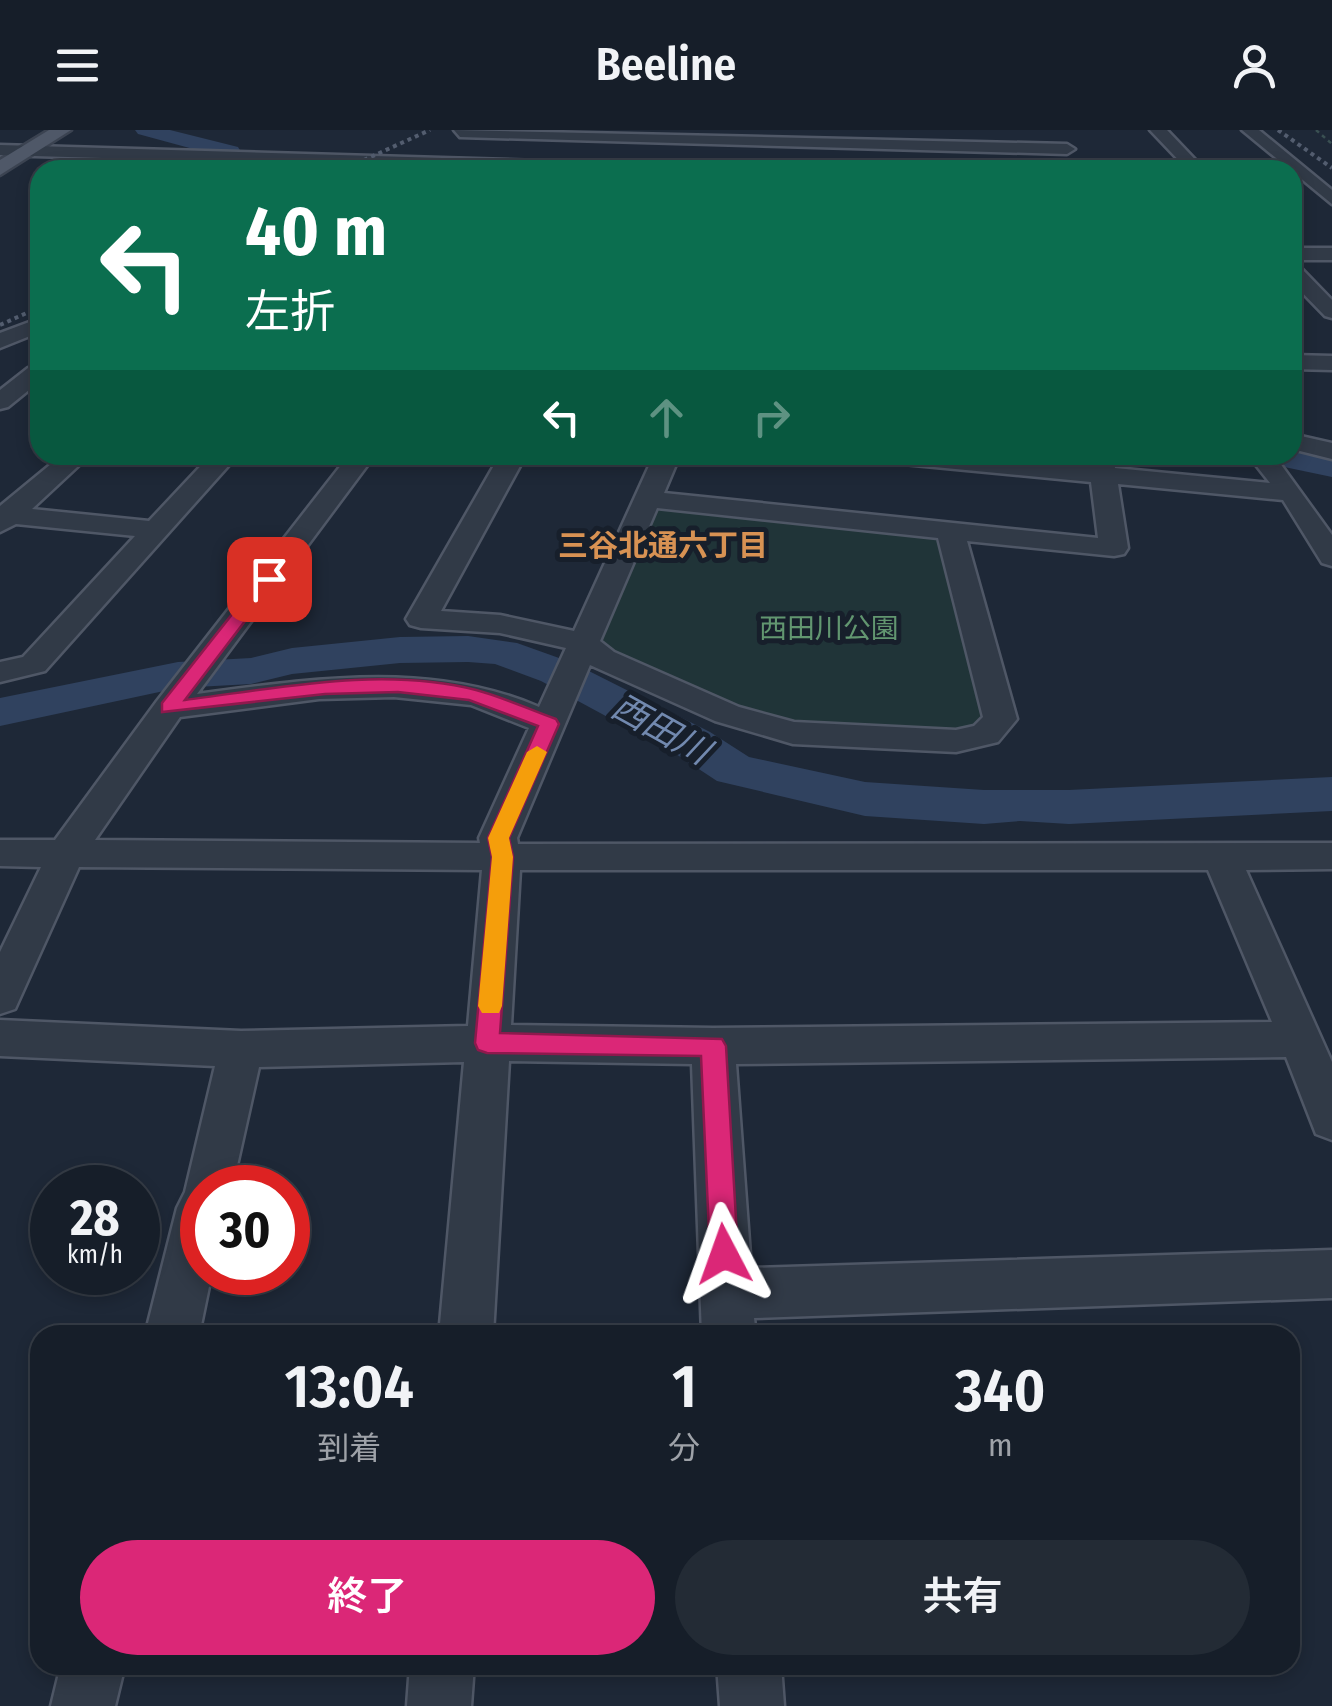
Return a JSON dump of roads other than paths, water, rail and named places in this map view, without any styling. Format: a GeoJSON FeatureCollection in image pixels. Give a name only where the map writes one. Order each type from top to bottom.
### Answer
{"type":"FeatureCollection","features":[{"type":"Feature","properties":{"kind":"main road"},"geometry":{"type":"LineString","coordinates":[[0,169],[62,130]]}},
{"type":"Feature","properties":{"kind":"street"},"geometry":{"type":"LineString","coordinates":[[443,139],[462,131],[580,136],[670,134],[758,142],[852,136],[948,138],[1070,154],[1055,130]]}},
{"type":"Feature","properties":{"kind":"street"},"geometry":{"type":"LineString","coordinates":[[1158,130],[1187,160]]}},
{"type":"Feature","properties":{"kind":"street"},"geometry":{"type":"LineString","coordinates":[[1250,130],[1284,160]]}},
{"type":"Feature","properties":{"kind":"street"},"geometry":{"type":"LineString","coordinates":[[571,160],[580,136]]}},
{"type":"Feature","properties":{"kind":"street"},"geometry":{"type":"LineString","coordinates":[[194,137],[242,151],[236,156]]}},
{"type":"Feature","properties":{"kind":"street"},"geometry":{"type":"LineString","coordinates":[[315,159],[328,145]]}},
{"type":"Feature","properties":{"kind":"street"},"geometry":{"type":"LineString","coordinates":[[399,160],[426,146]]}},
{"type":"Feature","properties":{"kind":"street"},"geometry":{"type":"LineString","coordinates":[[0,150],[325,160]]}},
{"type":"Feature","properties":{"kind":"street"},"geometry":{"type":"LineString","coordinates":[[270,160],[274,158]]}},
{"type":"Feature","properties":{"kind":"street"},"geometry":{"type":"LineString","coordinates":[[1302,171],[1332,169]]}},
{"type":"Feature","properties":{"kind":"street"},"geometry":{"type":"LineString","coordinates":[[1302,175],[1332,199]]}},
{"type":"Feature","properties":{"kind":"street"},"geometry":{"type":"LineString","coordinates":[[1302,254],[1332,254]]}},
{"type":"Feature","properties":{"kind":"street"},"geometry":{"type":"LineString","coordinates":[[1302,280],[1332,312]]}},
{"type":"Feature","properties":{"kind":"street"},"geometry":{"type":"LineString","coordinates":[[0,341],[30,328]]}},
{"type":"Feature","properties":{"kind":"street"},"geometry":{"type":"LineString","coordinates":[[1302,362],[1332,363]]}},
{"type":"Feature","properties":{"kind":"street"},"geometry":{"type":"LineString","coordinates":[[0,370],[30,372]]}},
{"type":"Feature","properties":{"kind":"street"},"geometry":{"type":"LineString","coordinates":[[0,402],[30,379]]}},
{"type":"Feature","properties":{"kind":"street"},"geometry":{"type":"LineString","coordinates":[[1302,444],[1332,451]]}},
{"type":"Feature","properties":{"kind":"street"},"geometry":{"type":"LineString","coordinates":[[3,518],[64,465]]}},
{"type":"Feature","properties":{"kind":"street"},"geometry":{"type":"LineString","coordinates":[[0,672],[34,664],[216,465]]}},
{"type":"Feature","properties":{"kind":"street"},"geometry":{"type":"LineString","coordinates":[[0,997],[66,853],[354,465]]}},
{"type":"Feature","properties":{"kind":"street"},"geometry":{"type":"LineString","coordinates":[[507,465],[420,619],[500,624],[581,648],[727,714],[793,733],[956,741],[986,734],[1000,720],[951,533]]}},
{"type":"Feature","properties":{"kind":"street"},"geometry":{"type":"LineString","coordinates":[[467,1325],[502,857],[498,838],[662,465]]}},
{"type":"Feature","properties":{"kind":"street"},"geometry":{"type":"LineString","coordinates":[[1268,465],[1292,494],[1332,557]]}},
{"type":"Feature","properties":{"kind":"street"},"geometry":{"type":"LineString","coordinates":[[646,499],[1114,548],[1103,466],[1292,494]]}},
{"type":"Feature","properties":{"kind":"street"},"geometry":{"type":"LineString","coordinates":[[3,518],[155,530]]}},
{"type":"Feature","properties":{"kind":"street"},"geometry":{"type":"LineString","coordinates":[[175,702],[325,688],[398,686],[472,695],[548,726]]}},
{"type":"Feature","properties":{"kind":"street"},"geometry":{"type":"LineString","coordinates":[[0,853],[1332,856]]}},
{"type":"Feature","properties":{"kind":"street"},"geometry":{"type":"LineString","coordinates":[[1221,856],[1302,1039],[1332,1120]]}},
{"type":"Feature","properties":{"kind":"street"},"geometry":{"type":"LineString","coordinates":[[0,1038],[241,1049],[487,1043],[713,1046],[1302,1039]]}},
{"type":"Feature","properties":{"kind":"street"},"geometry":{"type":"LineString","coordinates":[[713,1046],[728,1314],[1332,1274]]}},
{"type":"Feature","properties":{"kind":"street"},"geometry":{"type":"LineString","coordinates":[[213,1165],[241,1049]]}},
{"type":"Feature","properties":{"kind":"street"},"geometry":{"type":"LineString","coordinates":[[174,1325],[181,1295]]}},
{"type":"Feature","properties":{"kind":"street"},"geometry":{"type":"LineString","coordinates":[[83,1706],[91,1675]]}},
{"type":"Feature","properties":{"kind":"street"},"geometry":{"type":"LineString","coordinates":[[439,1706],[441,1675]]}},
{"type":"Feature","properties":{"kind":"street"},"geometry":{"type":"LineString","coordinates":[[750,1675],[752,1706]]}},
{"type":"Feature","properties":{"kind":"waterway"},"geometry":{"type":"LineString","coordinates":[[145,130],[230,152]]}},
{"type":"Feature","properties":{"kind":"waterway"},"geometry":{"type":"LineString","coordinates":[[1302,460],[1332,466]]}},
{"type":"Feature","properties":{"kind":"waterway","name":"西田川"},"geometry":{"type":"LineString","coordinates":[[0,712],[178,675],[251,671],[292,661],[400,650],[468,649],[502,652],[557,672],[693,743],[734,770],[865,799],[984,807],[1069,807],[1332,794]]}},
{"type":"Feature","properties":{"kind":"railway"},"geometry":{"type":"LineString","coordinates":[[364,160],[430,130]]}},
{"type":"Feature","properties":{"kind":"railway"},"geometry":{"type":"LineString","coordinates":[[1278,130],[1332,168]]}},
{"type":"Feature","properties":{"kind":"railway"},"geometry":{"type":"LineString","coordinates":[[0,325],[30,312]]}},
{"type":"Feature","properties":{"kind":"district","name":"三谷北通六丁目"},"geometry":{"type":"Point","coordinates":[663,546]}},
{"type":"Feature","properties":{"kind":"park label","name":"西田川公園"},"geometry":{"type":"Point","coordinates":[829,628]}}]}
